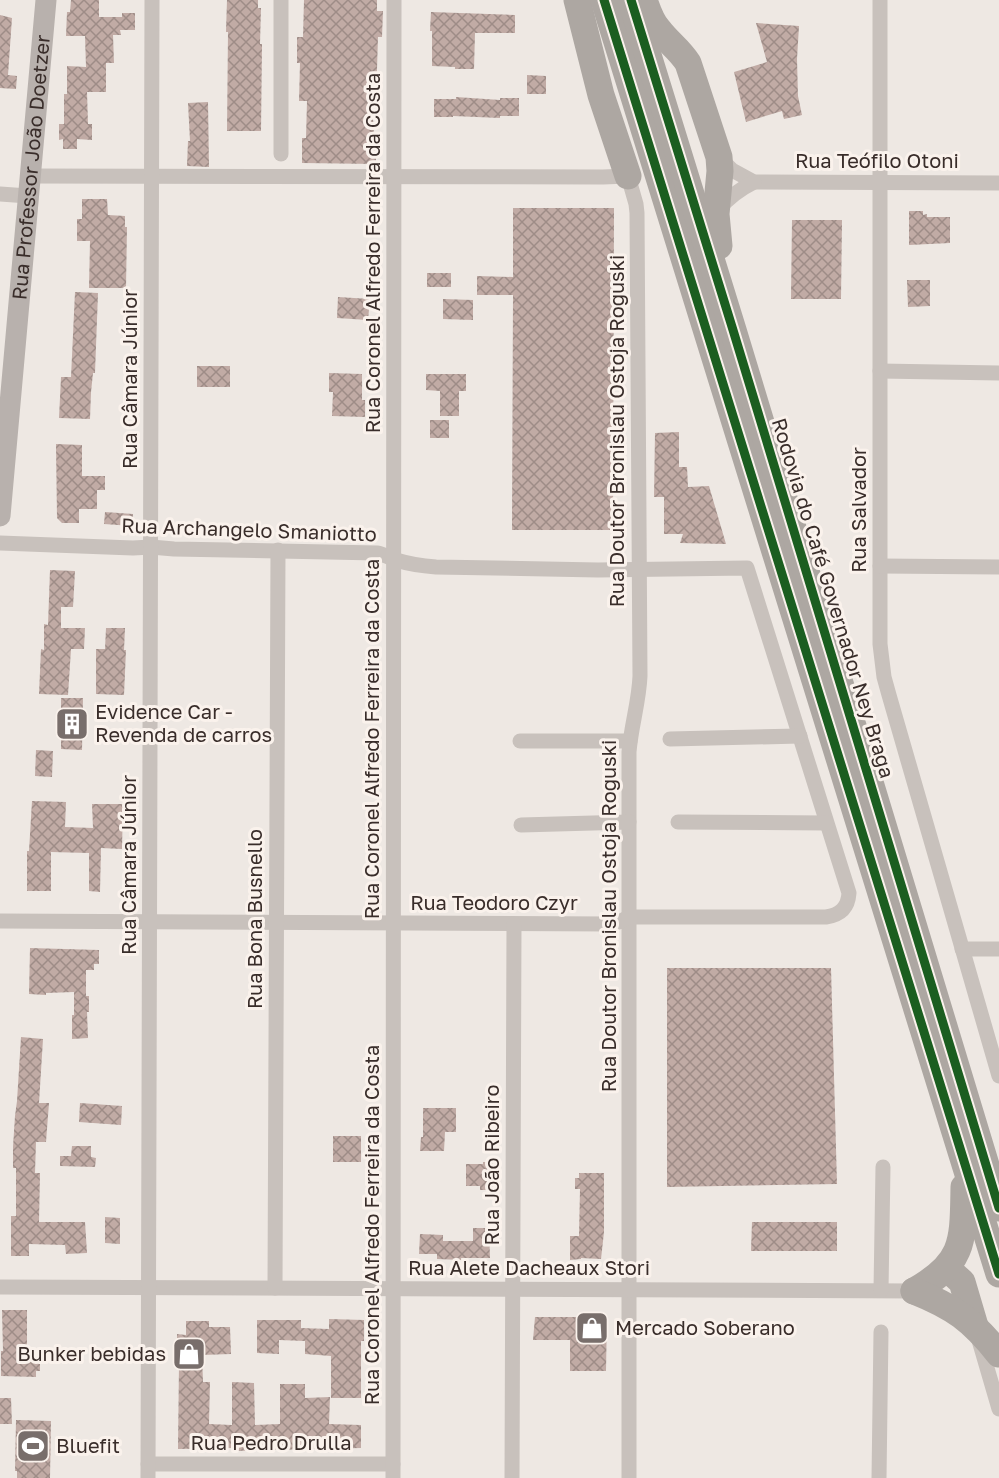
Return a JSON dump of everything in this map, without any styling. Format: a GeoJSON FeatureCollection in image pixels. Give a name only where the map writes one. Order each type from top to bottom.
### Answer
{"type":"FeatureCollection","features":[{"type":"Feature","properties":{"kind":"highway"},"geometry":{"type":"LineString","coordinates":[[577,0],[601,95],[628,176]]}},
{"type":"Feature","properties":{"kind":"highway","name":"Rodovia do Café Governador Ney Braga"},"geometry":{"type":"LineString","coordinates":[[604,0],[999,1274]]}},
{"type":"Feature","properties":{"kind":"highway","name":"Rodovia do Café Governador Ney Braga"},"geometry":{"type":"LineString","coordinates":[[631,0],[999,1208]]}},
{"type":"Feature","properties":{"kind":"highway"},"geometry":{"type":"LineString","coordinates":[[644,0],[652,22],[680,51],[688,63],[719,157],[717,235],[733,330]]}},
{"type":"Feature","properties":{"kind":"highway"},"geometry":{"type":"LineString","coordinates":[[914,1291],[944,1271],[959,1247],[962,1236],[965,1162]]}},
{"type":"Feature","properties":{"kind":"highway"},"geometry":{"type":"LineString","coordinates":[[944,1271],[943,1286],[951,1307]]}},
{"type":"Feature","properties":{"kind":"highway"},"geometry":{"type":"LineString","coordinates":[[944,1271],[952,1273],[962,1282],[975,1326]]}},
{"type":"Feature","properties":{"kind":"highway"},"geometry":{"type":"LineString","coordinates":[[914,1291],[951,1307],[975,1326],[999,1354]]}},
{"type":"Feature","properties":{"kind":"main road","name":"Rua Professor João Doetzer"},"geometry":{"type":"LineString","coordinates":[[0,516],[46,0]]}},
{"type":"Feature","properties":{"kind":"street","name":"Rua Câmara Júnior"},"geometry":{"type":"LineString","coordinates":[[148,1471],[152,0]]}},
{"type":"Feature","properties":{"kind":"street"},"geometry":{"type":"LineString","coordinates":[[281,0],[281,154]]}},
{"type":"Feature","properties":{"kind":"street","name":"Rua Coronel Alfredo Ferreira da Costa"},"geometry":{"type":"LineString","coordinates":[[393,1471],[394,0]]}},
{"type":"Feature","properties":{"kind":"street","name":"Rua Salvador"},"geometry":{"type":"LineString","coordinates":[[880,0],[880,645],[884,677],[999,1076]]}},
{"type":"Feature","properties":{"kind":"street"},"geometry":{"type":"LineString","coordinates":[[719,157],[732,170],[754,182]]}},
{"type":"Feature","properties":{"kind":"street"},"geometry":{"type":"LineString","coordinates":[[0,194],[29,186],[151,176],[628,176]]}},
{"type":"Feature","properties":{"kind":"street","name":"Rua Doutor Bronislau Ostoja Roguski"},"geometry":{"type":"LineString","coordinates":[[628,176],[637,213],[639,569],[639,689],[630,741],[629,822],[629,1478]]}},
{"type":"Feature","properties":{"kind":"street"},"geometry":{"type":"LineString","coordinates":[[716,214],[731,196],[754,182]]}},
{"type":"Feature","properties":{"kind":"street","name":"Rua Teófilo Otoni"},"geometry":{"type":"LineString","coordinates":[[754,182],[999,183]]}},
{"type":"Feature","properties":{"kind":"street"},"geometry":{"type":"LineString","coordinates":[[880,371],[999,373]]}},
{"type":"Feature","properties":{"kind":"street","name":"Rua Archangelo Smaniotto"},"geometry":{"type":"LineString","coordinates":[[0,543],[377,553],[394,559],[436,567],[598,570],[747,568],[800,736]]}},
{"type":"Feature","properties":{"kind":"street","name":"Rua Bona Busnello"},"geometry":{"type":"LineString","coordinates":[[275,1288],[278,550]]}},
{"type":"Feature","properties":{"kind":"street"},"geometry":{"type":"LineString","coordinates":[[880,566],[999,567]]}},
{"type":"Feature","properties":{"kind":"street"},"geometry":{"type":"LineString","coordinates":[[670,739],[800,736],[826,823],[678,822]]}},
{"type":"Feature","properties":{"kind":"street"},"geometry":{"type":"LineString","coordinates":[[520,741],[630,741]]}},
{"type":"Feature","properties":{"kind":"street"},"geometry":{"type":"LineString","coordinates":[[521,825],[629,822]]}},
{"type":"Feature","properties":{"kind":"street","name":"Rua Teodoro Czyr"},"geometry":{"type":"LineString","coordinates":[[0,921],[610,924],[629,917],[826,917],[834,916],[846,907],[849,893],[826,823]]}},
{"type":"Feature","properties":{"kind":"street","name":"Rua João Ribeiro"},"geometry":{"type":"LineString","coordinates":[[512,1478],[514,924]]}},
{"type":"Feature","properties":{"kind":"street"},"geometry":{"type":"LineString","coordinates":[[962,949],[999,949]]}},
{"type":"Feature","properties":{"kind":"street"},"geometry":{"type":"LineString","coordinates":[[881,1290],[882,1167]]}},
{"type":"Feature","properties":{"kind":"street","name":"Rua Alete Dacheaux Stori"},"geometry":{"type":"LineString","coordinates":[[0,1287],[914,1291]]}},
{"type":"Feature","properties":{"kind":"street"},"geometry":{"type":"LineString","coordinates":[[975,1326],[999,1409]]}},
{"type":"Feature","properties":{"kind":"street"},"geometry":{"type":"LineString","coordinates":[[879,1478],[880,1332]]}},
{"type":"Feature","properties":{"kind":"street","name":"Rua Pedro Drulla"},"geometry":{"type":"LineString","coordinates":[[148,1471],[393,1471]]}},
{"type":"Feature","properties":{"kind":"building"},"geometry":{"type":"Polygon","coordinates":[[[71,0],[99,0],[99,17],[122,17],[122,13],[135,13],[135,30],[120,30],[121,35],[113,35],[114,63],[106,63],[106,92],[87,92],[88,124],[92,124],[92,140],[77,139],[77,149],[63,149],[63,139],[59,140],[59,124],[64,124],[67,66],[86,67],[85,36],[66,36],[67,12],[70,12],[71,0]]]}},
{"type":"Feature","properties":{"kind":"building"},"geometry":{"type":"Polygon","coordinates":[[[227,0],[258,0],[258,8],[261,8],[261,131],[227,131],[227,0]]]}},
{"type":"Feature","properties":{"kind":"building"},"geometry":{"type":"Polygon","coordinates":[[[304,0],[377,0],[377,11],[383,11],[382,37],[378,37],[376,101],[372,101],[376,164],[302,163],[302,138],[306,138],[307,101],[299,101],[300,63],[297,63],[297,37],[303,37],[304,0]]]}},
{"type":"Feature","properties":{"kind":"building"},"geometry":{"type":"Polygon","coordinates":[[[431,12],[515,15],[515,33],[475,33],[474,69],[432,66],[431,12]]]}},
{"type":"Feature","properties":{"kind":"building"},"geometry":{"type":"Polygon","coordinates":[[[0,15],[12,18],[8,75],[17,76],[16,89],[0,88],[0,15]]]}},
{"type":"Feature","properties":{"kind":"building"},"geometry":{"type":"Polygon","coordinates":[[[756,23],[799,26],[798,96],[802,115],[784,119],[782,111],[746,122],[734,72],[767,62],[756,23]]]}},
{"type":"Feature","properties":{"kind":"building"},"geometry":{"type":"Polygon","coordinates":[[[527,75],[546,76],[546,94],[527,94],[527,75]]]}},
{"type":"Feature","properties":{"kind":"building"},"geometry":{"type":"Polygon","coordinates":[[[456,97],[500,100],[500,98],[519,98],[519,116],[434,117],[434,99],[456,99],[456,97]]]}},
{"type":"Feature","properties":{"kind":"building"},"geometry":{"type":"Polygon","coordinates":[[[208,102],[209,167],[187,166],[188,141],[190,141],[188,103],[208,102]]]}},
{"type":"Feature","properties":{"kind":"building"},"geometry":{"type":"Polygon","coordinates":[[[82,199],[107,199],[108,215],[125,216],[125,227],[127,227],[126,288],[89,288],[90,241],[77,241],[77,219],[82,219],[82,199]]]}},
{"type":"Feature","properties":{"kind":"building"},"geometry":{"type":"Polygon","coordinates":[[[513,208],[614,208],[613,530],[512,530],[513,295],[477,295],[477,276],[513,277],[513,208]]]}},
{"type":"Feature","properties":{"kind":"building"},"geometry":{"type":"Polygon","coordinates":[[[909,211],[923,211],[923,215],[927,214],[927,217],[950,217],[950,243],[909,245],[909,211]]]}},
{"type":"Feature","properties":{"kind":"building"},"geometry":{"type":"Polygon","coordinates":[[[792,220],[842,220],[841,299],[791,299],[792,220]]]}},
{"type":"Feature","properties":{"kind":"building"},"geometry":{"type":"Polygon","coordinates":[[[427,273],[451,273],[451,287],[427,287],[427,273]]]}},
{"type":"Feature","properties":{"kind":"building"},"geometry":{"type":"Polygon","coordinates":[[[907,280],[930,280],[930,306],[908,307],[907,280]]]}},
{"type":"Feature","properties":{"kind":"building"},"geometry":{"type":"Polygon","coordinates":[[[75,292],[98,293],[95,373],[93,373],[90,419],[59,418],[61,377],[71,377],[75,292]]]}},
{"type":"Feature","properties":{"kind":"building"},"geometry":{"type":"Polygon","coordinates":[[[338,297],[370,299],[368,320],[337,318],[338,297]]]}},
{"type":"Feature","properties":{"kind":"building"},"geometry":{"type":"Polygon","coordinates":[[[443,299],[473,300],[473,320],[443,319],[443,299]]]}},
{"type":"Feature","properties":{"kind":"building"},"geometry":{"type":"Polygon","coordinates":[[[197,366],[230,366],[230,387],[197,387],[197,366]]]}},
{"type":"Feature","properties":{"kind":"building"},"geometry":{"type":"Polygon","coordinates":[[[329,373],[362,374],[362,400],[365,400],[365,417],[332,416],[333,392],[329,392],[329,373]]]}},
{"type":"Feature","properties":{"kind":"building"},"geometry":{"type":"Polygon","coordinates":[[[426,374],[466,374],[466,391],[459,391],[459,416],[440,416],[440,391],[426,390],[426,374]]]}},
{"type":"Feature","properties":{"kind":"building"},"geometry":{"type":"Polygon","coordinates":[[[430,420],[449,420],[449,438],[430,438],[430,420]]]}},
{"type":"Feature","properties":{"kind":"building"},"geometry":{"type":"Polygon","coordinates":[[[679,432],[679,467],[687,467],[688,487],[709,486],[726,544],[680,543],[683,534],[664,534],[664,497],[654,497],[655,433],[679,432]]]}},
{"type":"Feature","properties":{"kind":"building"},"geometry":{"type":"Polygon","coordinates":[[[56,444],[82,445],[82,476],[105,476],[105,490],[97,490],[97,509],[79,509],[79,523],[62,523],[57,518],[56,444]]]}},
{"type":"Feature","properties":{"kind":"building"},"geometry":{"type":"Polygon","coordinates":[[[105,512],[133,514],[132,526],[104,524],[105,512]]]}},
{"type":"Feature","properties":{"kind":"building"},"geometry":{"type":"Polygon","coordinates":[[[50,570],[75,571],[73,607],[61,607],[61,628],[85,628],[84,649],[71,649],[68,695],[39,694],[41,649],[44,650],[44,624],[48,625],[50,570]]]}},
{"type":"Feature","properties":{"kind":"building"},"geometry":{"type":"Polygon","coordinates":[[[106,628],[125,628],[124,695],[96,694],[96,649],[105,649],[106,628]]]}},
{"type":"Feature","properties":{"kind":"building","name":"Evidence Car - Revenda de carros"},"geometry":{"type":"Polygon","coordinates":[[[61,698],[83,698],[82,750],[61,749],[61,698]]]}},
{"type":"Feature","properties":{"kind":"building"},"geometry":{"type":"Polygon","coordinates":[[[36,750],[53,751],[52,777],[35,776],[36,750]]]}},
{"type":"Feature","properties":{"kind":"building"},"geometry":{"type":"Polygon","coordinates":[[[32,801],[66,802],[65,827],[93,828],[92,804],[123,804],[122,849],[101,848],[100,892],[89,891],[89,853],[51,852],[51,891],[27,891],[27,851],[29,851],[32,801]]]}},
{"type":"Feature","properties":{"kind":"building"},"geometry":{"type":"Polygon","coordinates":[[[30,948],[99,950],[99,964],[94,964],[94,970],[86,970],[86,996],[89,996],[88,1038],[72,1039],[74,992],[29,994],[30,948]]]}},
{"type":"Feature","properties":{"kind":"building"},"geometry":{"type":"Polygon","coordinates":[[[667,968],[831,968],[837,1184],[667,1187],[667,968]]]}},
{"type":"Feature","properties":{"kind":"building"},"geometry":{"type":"Polygon","coordinates":[[[21,1037],[43,1039],[39,1103],[49,1103],[46,1142],[36,1142],[35,1173],[40,1173],[39,1222],[85,1222],[87,1253],[66,1254],[65,1245],[29,1244],[29,1256],[11,1256],[11,1216],[16,1216],[16,1168],[13,1168],[13,1147],[21,1037]]]}},
{"type":"Feature","properties":{"kind":"building"},"geometry":{"type":"Polygon","coordinates":[[[80,1103],[122,1106],[121,1125],[79,1122],[80,1103]]]}},
{"type":"Feature","properties":{"kind":"building"},"geometry":{"type":"Polygon","coordinates":[[[423,1108],[456,1108],[456,1132],[445,1132],[444,1151],[420,1151],[421,1137],[423,1137],[423,1108]]]}},
{"type":"Feature","properties":{"kind":"building"},"geometry":{"type":"Polygon","coordinates":[[[333,1136],[361,1136],[361,1162],[333,1162],[333,1136]]]}},
{"type":"Feature","properties":{"kind":"building"},"geometry":{"type":"Polygon","coordinates":[[[72,1146],[91,1146],[91,1157],[96,1158],[95,1167],[60,1166],[60,1156],[71,1156],[72,1146]]]}},
{"type":"Feature","properties":{"kind":"building"},"geometry":{"type":"Polygon","coordinates":[[[483,1162],[493,1162],[493,1190],[480,1190],[480,1186],[466,1186],[466,1164],[483,1164],[483,1162]]]}},
{"type":"Feature","properties":{"kind":"building"},"geometry":{"type":"Polygon","coordinates":[[[579,1173],[604,1173],[604,1232],[601,1259],[570,1260],[570,1236],[579,1236],[580,1189],[575,1189],[575,1178],[579,1178],[579,1173]]]}},
{"type":"Feature","properties":{"kind":"building"},"geometry":{"type":"Polygon","coordinates":[[[105,1217],[120,1218],[120,1244],[105,1243],[105,1217]]]}},
{"type":"Feature","properties":{"kind":"building"},"geometry":{"type":"Polygon","coordinates":[[[752,1222],[837,1222],[837,1251],[751,1251],[752,1222]]]}},
{"type":"Feature","properties":{"kind":"building"},"geometry":{"type":"Polygon","coordinates":[[[473,1228],[489,1228],[490,1258],[437,1259],[437,1254],[419,1254],[420,1234],[443,1235],[443,1241],[473,1241],[473,1228]]]}},
{"type":"Feature","properties":{"kind":"building"},"geometry":{"type":"Polygon","coordinates":[[[2,1310],[27,1310],[27,1351],[40,1351],[40,1371],[36,1371],[36,1377],[1,1376],[2,1310]]]}},
{"type":"Feature","properties":{"kind":"building"},"geometry":{"type":"Polygon","coordinates":[[[578,1315],[607,1315],[606,1371],[570,1371],[570,1340],[533,1340],[535,1317],[578,1317],[578,1315]]]}},
{"type":"Feature","properties":{"kind":"building"},"geometry":{"type":"Polygon","coordinates":[[[329,1319],[364,1320],[364,1341],[361,1341],[361,1398],[331,1398],[331,1356],[305,1354],[305,1341],[279,1340],[279,1354],[257,1353],[257,1320],[301,1320],[301,1328],[329,1329],[329,1319]]]}},
{"type":"Feature","properties":{"kind":"building"},"geometry":{"type":"Polygon","coordinates":[[[186,1321],[209,1321],[209,1327],[230,1327],[231,1354],[202,1355],[203,1382],[210,1382],[209,1424],[232,1425],[232,1382],[254,1383],[255,1425],[280,1424],[280,1384],[305,1384],[305,1398],[330,1397],[329,1424],[361,1425],[361,1448],[233,1451],[233,1448],[178,1449],[177,1334],[186,1335],[186,1321]]]}},
{"type":"Feature","properties":{"kind":"building"},"geometry":{"type":"Polygon","coordinates":[[[0,1398],[11,1398],[12,1424],[0,1424],[0,1398]]]}},
{"type":"Feature","properties":{"kind":"building","name":"Bluefit"},"geometry":{"type":"Polygon","coordinates":[[[16,1420],[51,1421],[50,1478],[17,1478],[17,1471],[15,1471],[16,1420]]]}},
{"type":"Feature","properties":{"kind":"cycle path"},"geometry":{"type":"LineString","coordinates":[[604,0],[999,1274]]}},
{"type":"Feature","properties":{"kind":"cycle path"},"geometry":{"type":"LineString","coordinates":[[631,0],[999,1208]]}},
{"type":"Feature","properties":{"kind":"place","name":"Evidence Car - Revenda de carros"},"geometry":{"type":"Point","coordinates":[72,724]}},
{"type":"Feature","properties":{"kind":"place","name":"Mercado Soberano"},"geometry":{"type":"Point","coordinates":[592,1328]}},
{"type":"Feature","properties":{"kind":"place","name":"Bunker bebidas"},"geometry":{"type":"Point","coordinates":[189,1354]}},
{"type":"Feature","properties":{"kind":"place","name":"Bluefit"},"geometry":{"type":"Point","coordinates":[33,1446]}}]}
